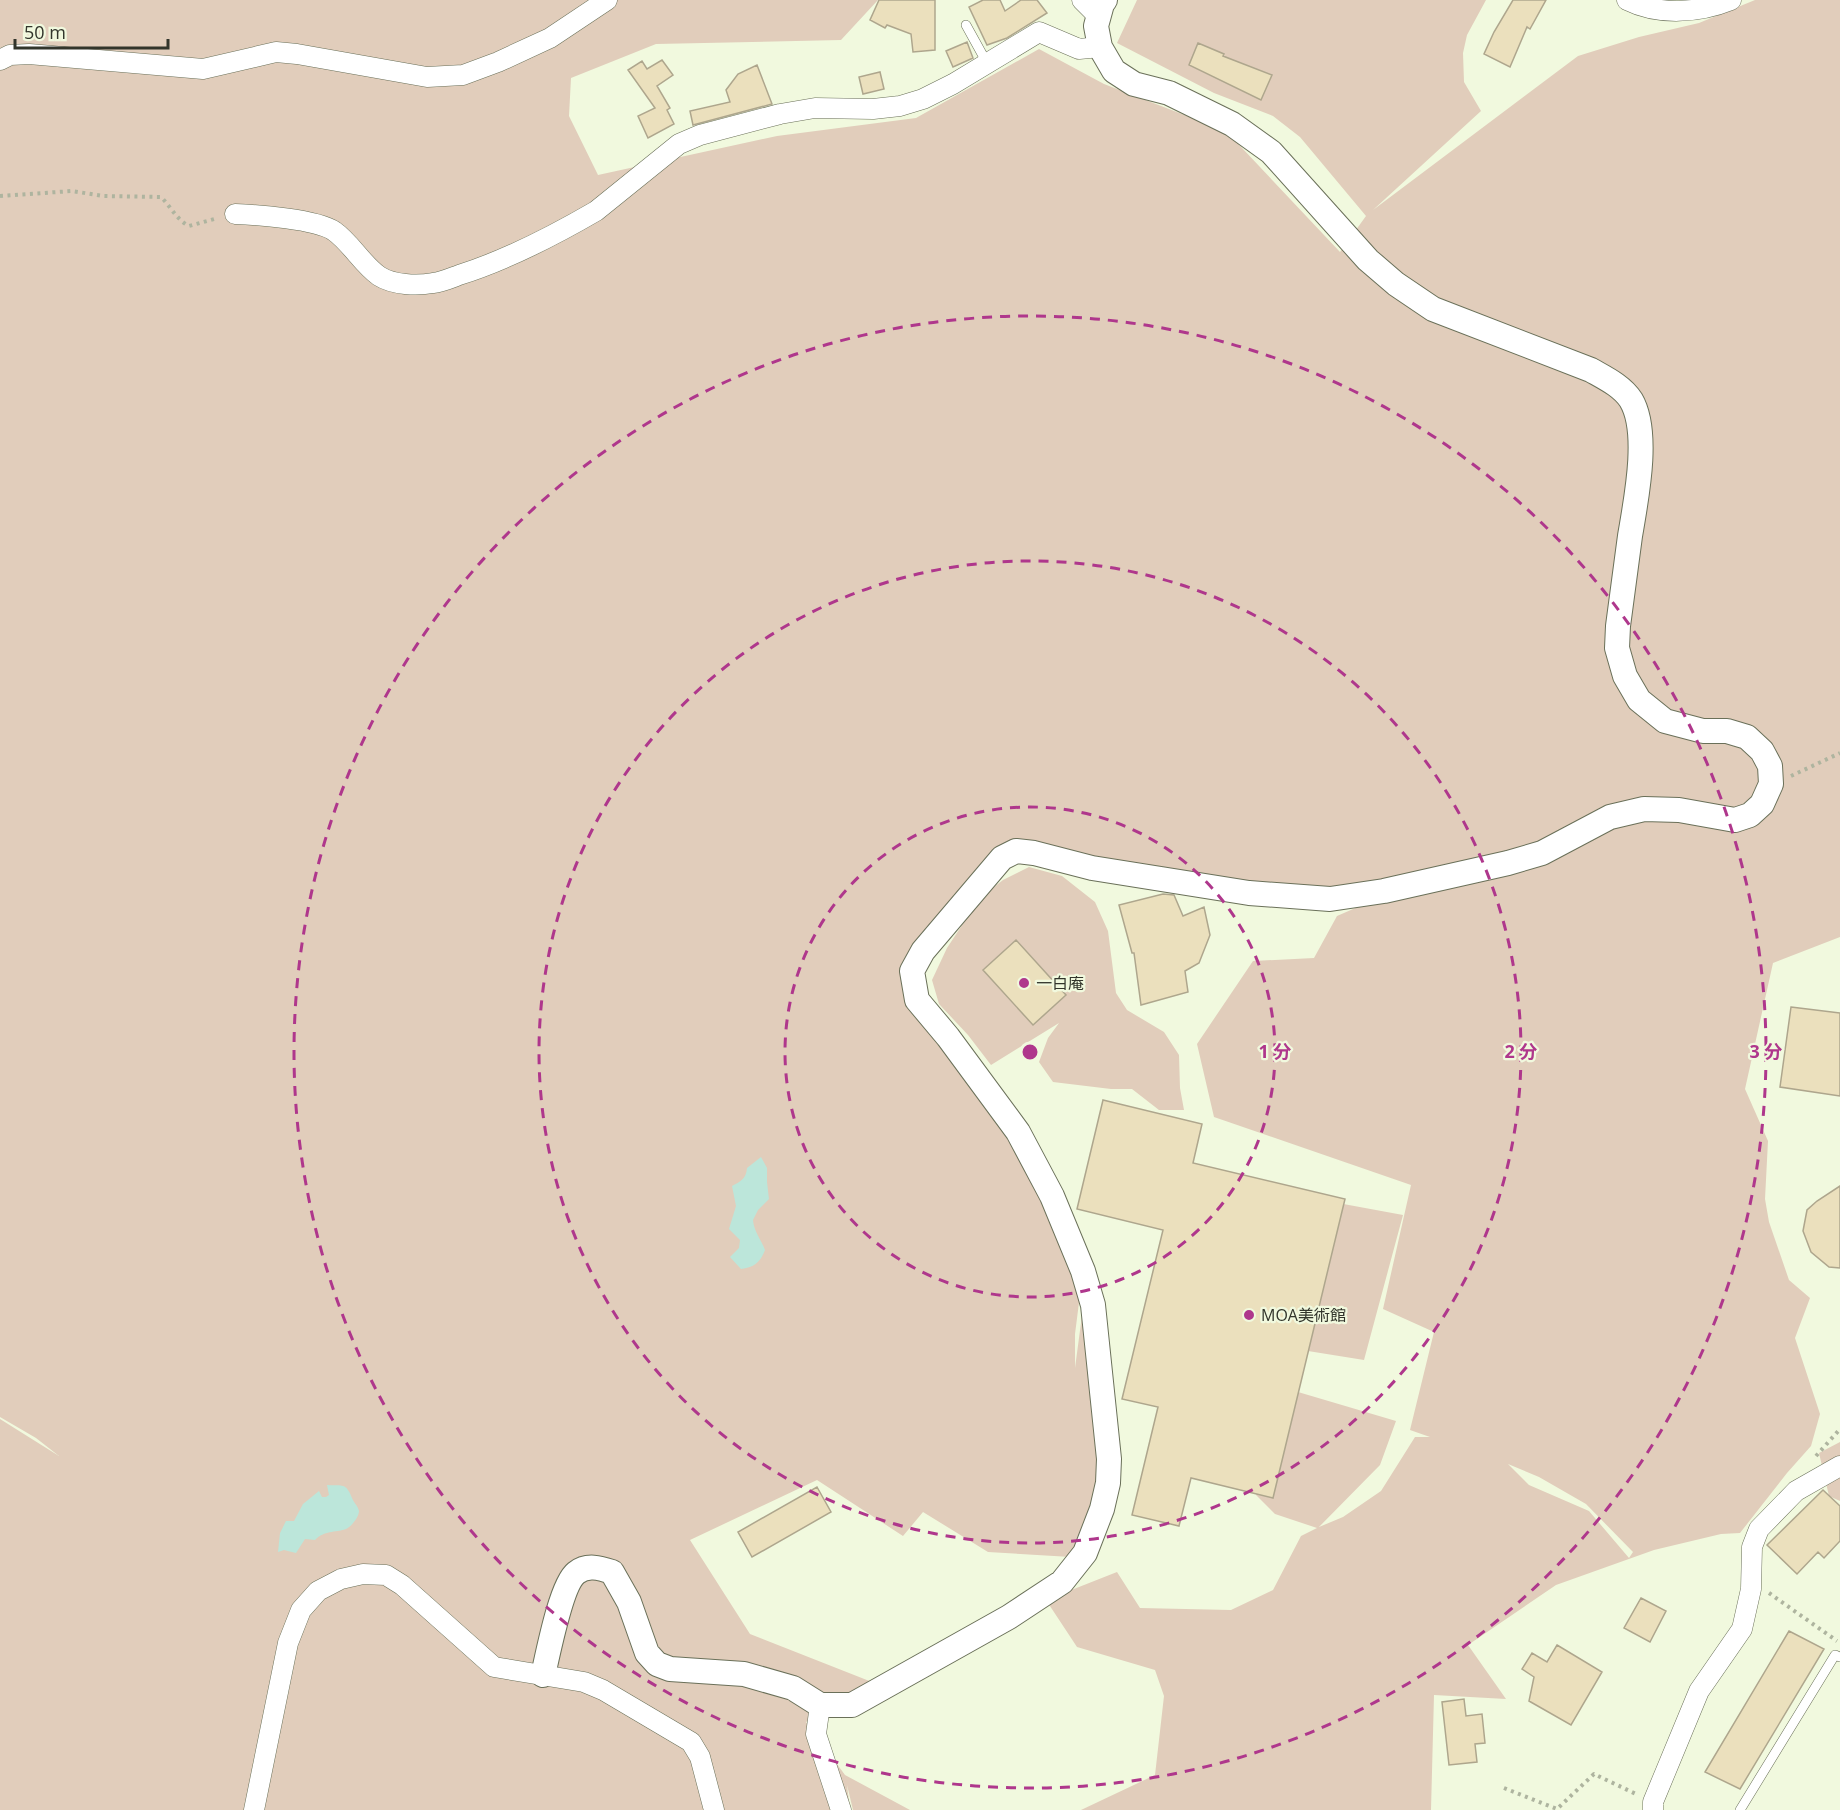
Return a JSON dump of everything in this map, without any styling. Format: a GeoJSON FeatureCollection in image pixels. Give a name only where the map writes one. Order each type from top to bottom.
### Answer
{"type":"FeatureCollection","features":[{"type":"Feature","properties":{"kind":"street"},"geometry":{"type":"LineString","coordinates":[[0,60],[10,55],[29,54],[203,69],[276,52],[427,77],[463,75],[550,38],[607,0]]}},
{"type":"Feature","properties":{"kind":"street"},"geometry":{"type":"LineString","coordinates":[[1627,0],[1651,9],[1683,11],[1706,9],[1731,0]]}},
{"type":"Feature","properties":{"kind":"street"},"geometry":{"type":"LineString","coordinates":[[543,1675],[566,1590],[576,1573],[594,1567],[612,1572],[629,1602],[647,1653],[657,1664],[670,1669],[744,1674],[794,1688],[820,1705],[852,1705],[1009,1617],[1062,1582],[1085,1553],[1102,1509],[1108,1483],[1109,1459],[1093,1305],[1083,1271],[1052,1196],[1018,1132],[948,1037],[917,1000],[912,971],[923,951],[1002,858],[1016,851],[1034,853],[1092,868],[1249,893],[1330,899],[1384,891],[1508,863],[1542,853],[1610,817],[1644,809],[1679,810],[1735,820],[1750,815],[1762,804],[1771,784],[1770,766],[1762,751],[1747,736],[1727,731],[1703,731],[1665,721],[1639,700],[1625,676],[1617,648],[1618,626],[1640,465],[1640,438],[1635,411],[1630,399],[1611,381],[1591,370],[1433,309],[1396,284],[1368,260],[1271,152],[1232,124],[1169,93],[1134,84],[1114,71],[1100,47],[1095,5]]}},
{"type":"Feature","properties":{"kind":"street"},"geometry":{"type":"LineString","coordinates":[[235,214],[269,216],[325,227],[335,232],[380,276],[398,283],[434,283],[512,254],[581,220],[596,211],[680,144],[700,135],[780,114],[815,108],[873,110],[900,106],[923,99],[1039,32],[1079,49],[1100,47]]}},
{"type":"Feature","properties":{"kind":"street"},"geometry":{"type":"LineString","coordinates":[[1653,1806],[1699,1691],[1742,1629],[1751,1589],[1752,1547],[1759,1529],[1796,1491],[1840,1466]]}},
{"type":"Feature","properties":{"kind":"street"},"geometry":{"type":"LineString","coordinates":[[254,1810],[288,1643],[301,1610],[318,1591],[341,1579],[363,1574],[386,1575],[402,1585],[494,1666],[584,1682],[603,1690],[691,1742],[700,1757],[714,1810]]}},
{"type":"Feature","properties":{"kind":"street"},"geometry":{"type":"LineString","coordinates":[[820,1705],[816,1734],[840,1810]]}},
{"type":"Feature","properties":{"kind":"lane"},"geometry":{"type":"LineString","coordinates":[[966,25],[987,63]]}},
{"type":"Feature","properties":{"kind":"lane"},"geometry":{"type":"LineString","coordinates":[[1740,1810],[1835,1655],[1840,1657]]}},
{"type":"Feature","properties":{"kind":"path"},"geometry":{"type":"LineString","coordinates":[[0,196],[72,191],[103,196],[161,197],[171,207],[180,222],[189,226],[235,214]]}},
{"type":"Feature","properties":{"kind":"path"},"geometry":{"type":"LineString","coordinates":[[1771,784],[1840,753]]}},
{"type":"Feature","properties":{"kind":"path"},"geometry":{"type":"LineString","coordinates":[[1768,1592],[1840,1643]]}},
{"type":"Feature","properties":{"kind":"path"},"geometry":{"type":"LineString","coordinates":[[1504,1788],[1557,1809],[1594,1774],[1653,1806]]}},
{"type":"Feature","properties":{"kind":"shaded area"},"geometry":{"type":"Polygon","coordinates":[[[0,0],[878,0],[841,40],[656,44],[571,78],[569,116],[598,175],[777,136],[916,118],[1039,49],[1104,84],[1226,131],[1340,252],[1366,216],[1300,137],[1273,116],[1214,93],[1117,43],[1137,0],[1486,0],[1467,35],[1463,53],[1464,82],[1481,111],[1373,210],[1578,56],[1639,37],[1699,23],[1755,0],[1840,0],[1840,937],[1773,963],[1745,1089],[1768,1141],[1765,1199],[1769,1222],[1789,1280],[1810,1298],[1795,1338],[1820,1414],[1811,1446],[1740,1533],[1721,1534],[1654,1550],[1556,1585],[1468,1645],[1506,1699],[1434,1695],[1431,1810],[1081,1810],[1155,1775],[1164,1696],[1155,1670],[1077,1647],[1046,1600],[1117,1572],[1140,1608],[1231,1610],[1273,1590],[1301,1536],[1317,1528],[1275,1514],[1256,1495],[1298,1392],[1396,1421],[1380,1465],[1319,1527],[1343,1517],[1381,1491],[1415,1437],[1430,1437],[1410,1430],[1434,1332],[1383,1309],[1411,1185],[1214,1117],[1197,1044],[1253,961],[1314,958],[1337,916],[1425,878],[1333,892],[999,849],[906,956],[907,1003],[1025,1154],[1083,1271],[1075,1334],[1075,1368],[1083,1308],[1109,1459],[1071,1557],[988,1552],[923,1512],[903,1536],[817,1480],[690,1540],[750,1634],[877,1684],[806,1722],[845,1775],[910,1810],[853,1810],[847,1785],[850,1810],[0,1810],[0,1419],[59,1456],[36,1438],[0,1417],[0,0]],[[1508,1464],[1529,1485],[1589,1511],[1629,1558],[1633,1552],[1586,1504],[1539,1477],[1508,1464]]]}},
{"type":"Feature","properties":{"kind":"shaded area"},"geometry":{"type":"Polygon","coordinates":[[[1029,867],[1062,876],[1095,902],[1108,931],[1116,993],[1127,1010],[1164,1032],[1179,1055],[1180,1088],[1184,1110],[1159,1110],[1132,1089],[1111,1089],[1053,1082],[1039,1062],[1048,1038],[1059,1023],[991,1065],[968,1035],[939,1004],[932,980],[947,948],[980,898],[1003,880],[1029,867]]]}},
{"type":"Feature","properties":{"kind":"shaded area"},"geometry":{"type":"Polygon","coordinates":[[[1338,1203],[1403,1215],[1364,1360],[1308,1351],[1338,1203]]]}},
{"type":"Feature","properties":{"kind":"shaded area"},"geometry":{"type":"Polygon","coordinates":[[[1840,1442],[1840,1501],[1829,1496],[1819,1453],[1840,1442]]]}},
{"type":"Feature","properties":{"kind":"water"},"geometry":{"type":"Polygon","coordinates":[[[761,1157],[767,1168],[769,1199],[758,1210],[753,1220],[765,1250],[756,1264],[741,1269],[730,1257],[739,1248],[740,1240],[729,1229],[736,1206],[732,1186],[746,1175],[747,1168],[761,1157]]]}},
{"type":"Feature","properties":{"kind":"water"},"geometry":{"type":"Polygon","coordinates":[[[327,1485],[343,1486],[348,1489],[359,1511],[354,1522],[346,1529],[326,1533],[315,1540],[305,1539],[296,1553],[284,1550],[278,1552],[280,1533],[286,1521],[294,1521],[303,1504],[319,1491],[322,1497],[329,1495],[327,1485]]]}},
{"type":"Feature","properties":{"kind":"building"},"geometry":{"type":"Polygon","coordinates":[[[879,0],[935,0],[935,50],[913,52],[911,34],[887,25],[885,28],[870,20],[879,0]]]}},
{"type":"Feature","properties":{"kind":"building"},"geometry":{"type":"Polygon","coordinates":[[[983,0],[1000,0],[1005,11],[1021,0],[1037,0],[1047,13],[1007,38],[987,45],[969,7],[983,0]]]}},
{"type":"Feature","properties":{"kind":"building"},"geometry":{"type":"Polygon","coordinates":[[[1513,0],[1546,0],[1530,29],[1527,27],[1510,67],[1484,54],[1513,0]]]}},
{"type":"Feature","properties":{"kind":"building"},"geometry":{"type":"Polygon","coordinates":[[[967,42],[973,58],[953,67],[946,51],[967,42]]]}},
{"type":"Feature","properties":{"kind":"building"},"geometry":{"type":"Polygon","coordinates":[[[1198,43],[1224,54],[1223,56],[1272,75],[1261,100],[1189,65],[1198,43]]]}},
{"type":"Feature","properties":{"kind":"building"},"geometry":{"type":"Polygon","coordinates":[[[662,60],[673,75],[657,86],[670,108],[667,110],[674,124],[648,138],[638,116],[655,108],[628,70],[642,61],[647,69],[662,60]]]}},
{"type":"Feature","properties":{"kind":"building"},"geometry":{"type":"Polygon","coordinates":[[[757,65],[772,104],[693,125],[690,111],[730,102],[726,90],[738,74],[757,65]]]}},
{"type":"Feature","properties":{"kind":"building"},"geometry":{"type":"Polygon","coordinates":[[[880,72],[884,89],[863,94],[859,77],[880,72]]]}},
{"type":"Feature","properties":{"kind":"building"},"geometry":{"type":"Polygon","coordinates":[[[1163,894],[1174,895],[1183,916],[1204,907],[1210,935],[1199,963],[1185,971],[1188,992],[1141,1005],[1134,953],[1132,953],[1119,905],[1163,894]]]}},
{"type":"Feature","properties":{"kind":"building","name":"一白庵"},"geometry":{"type":"Polygon","coordinates":[[[1016,940],[1066,995],[1033,1025],[983,970],[1016,940]]]}},
{"type":"Feature","properties":{"kind":"building"},"geometry":{"type":"Polygon","coordinates":[[[1791,1007],[1840,1013],[1840,1096],[1780,1087],[1791,1007]]]}},
{"type":"Feature","properties":{"kind":"building"},"geometry":{"type":"Polygon","coordinates":[[[1103,1100],[1202,1124],[1193,1163],[1345,1199],[1273,1498],[1191,1478],[1179,1526],[1132,1515],[1158,1407],[1122,1399],[1163,1230],[1077,1209],[1103,1100]]]}},
{"type":"Feature","properties":{"kind":"building"},"geometry":{"type":"Polygon","coordinates":[[[1840,1186],[1840,1268],[1829,1267],[1811,1252],[1803,1231],[1807,1210],[1840,1186]]]}},
{"type":"Feature","properties":{"kind":"building"},"geometry":{"type":"Polygon","coordinates":[[[817,1487],[831,1512],[752,1557],[738,1532],[817,1487]]]}},
{"type":"Feature","properties":{"kind":"building"},"geometry":{"type":"Polygon","coordinates":[[[1823,1490],[1840,1506],[1840,1541],[1824,1558],[1818,1552],[1797,1574],[1767,1545],[1823,1490]]]}},
{"type":"Feature","properties":{"kind":"building"},"geometry":{"type":"Polygon","coordinates":[[[1641,1598],[1666,1611],[1650,1642],[1624,1628],[1641,1598]]]}},
{"type":"Feature","properties":{"kind":"building"},"geometry":{"type":"Polygon","coordinates":[[[1789,1631],[1824,1649],[1740,1789],[1705,1772],[1789,1631]]]}},
{"type":"Feature","properties":{"kind":"building"},"geometry":{"type":"Polygon","coordinates":[[[1557,1645],[1602,1672],[1571,1725],[1529,1701],[1534,1677],[1522,1669],[1532,1653],[1547,1662],[1557,1645]]]}},
{"type":"Feature","properties":{"kind":"building"},"geometry":{"type":"Polygon","coordinates":[[[1464,1699],[1466,1716],[1482,1714],[1485,1743],[1475,1744],[1477,1762],[1449,1765],[1442,1702],[1464,1699]]]}},
{"type":"Feature","properties":{"kind":"place","name":"一白庵"},"geometry":{"type":"Point","coordinates":[1024,983]}},
{"type":"Feature","properties":{"kind":"place","name":"MOA美術館"},"geometry":{"type":"Point","coordinates":[1249,1315]}}]}
